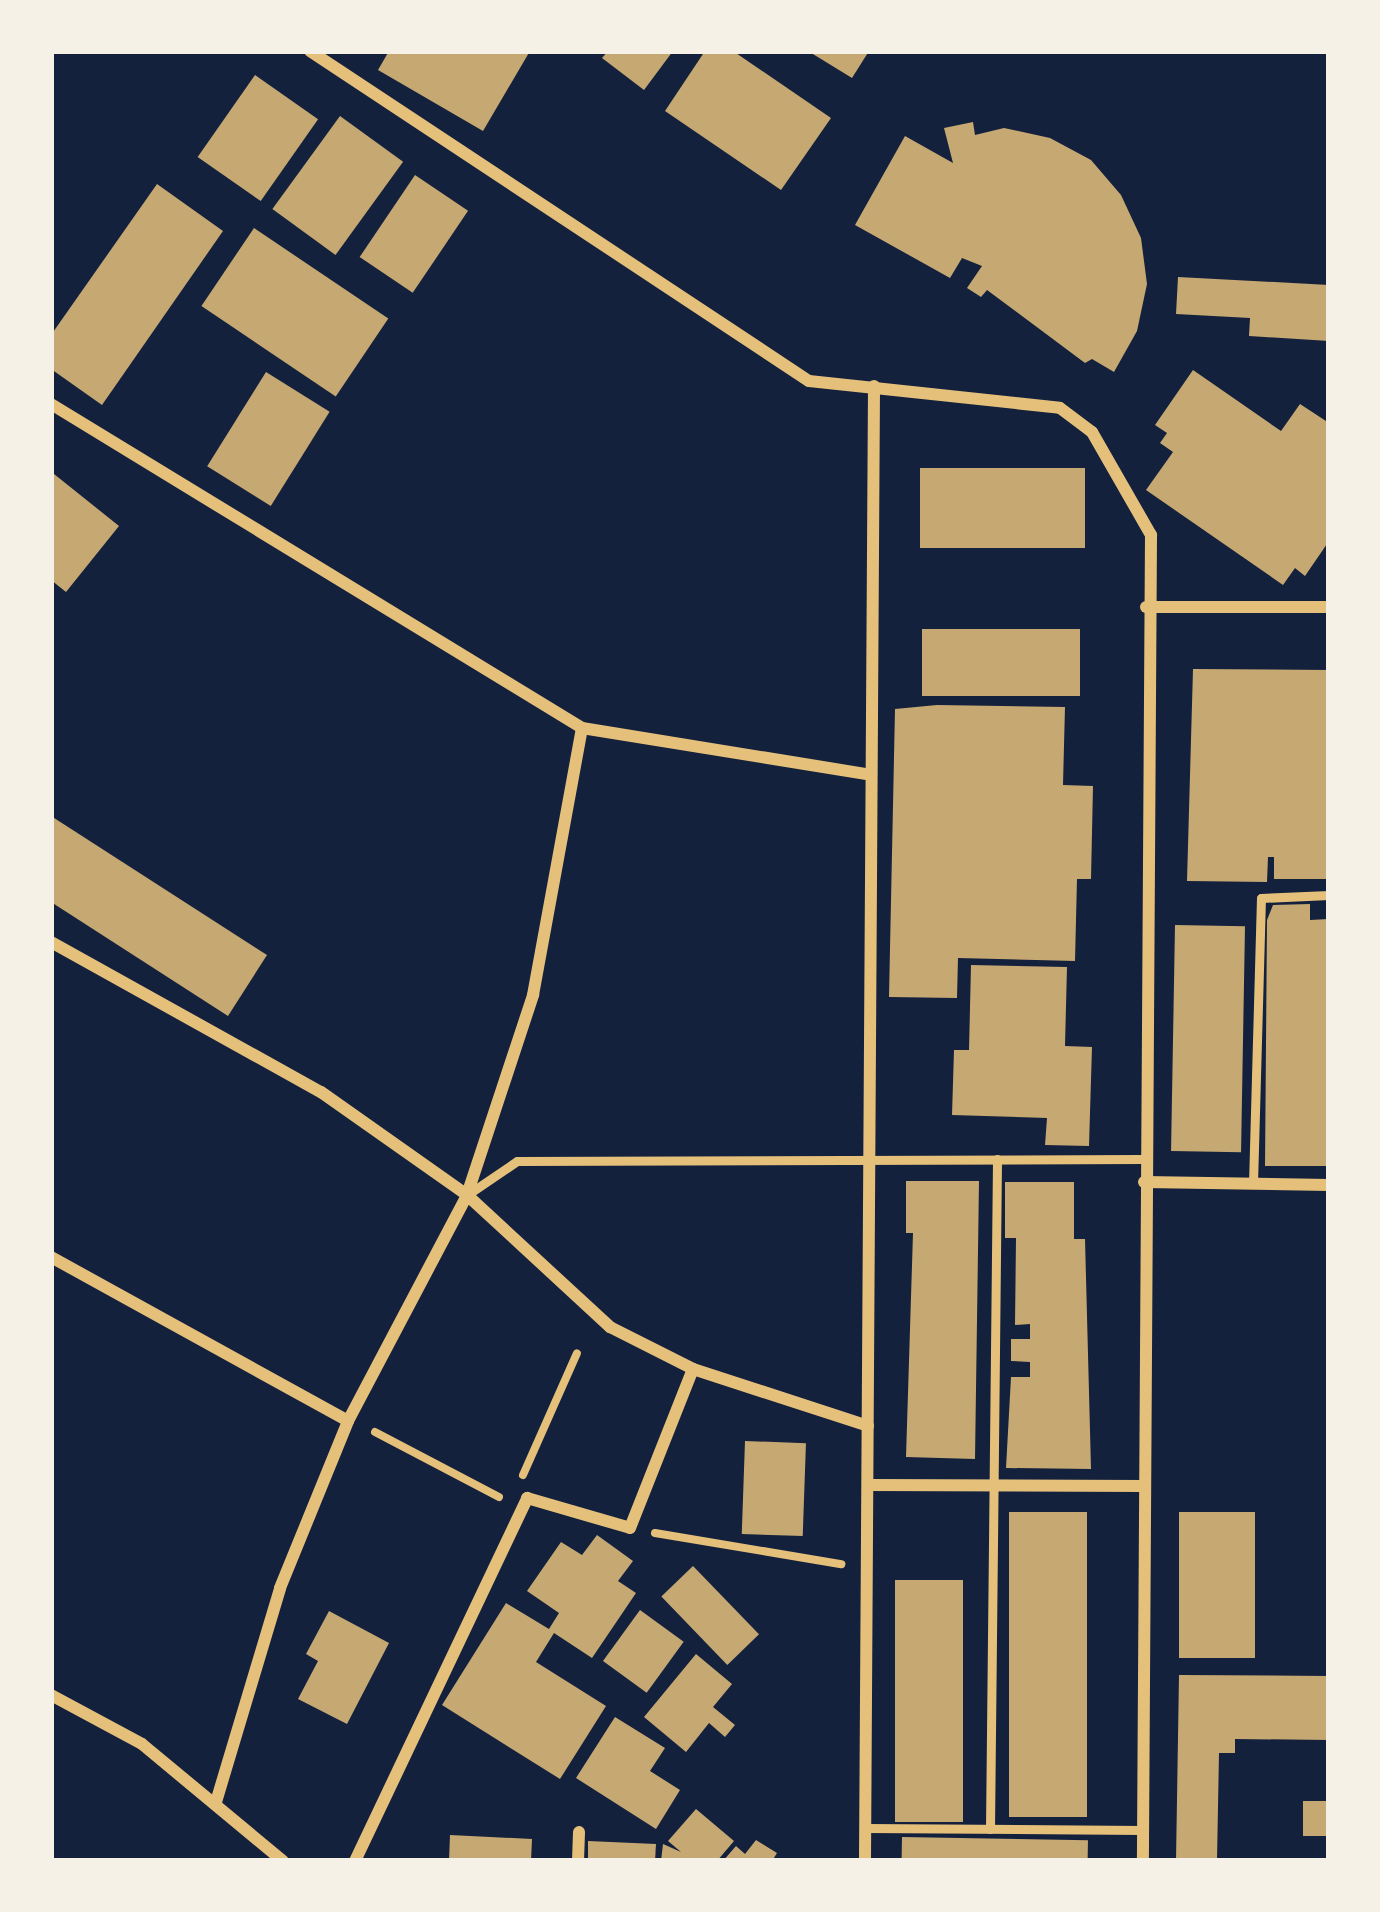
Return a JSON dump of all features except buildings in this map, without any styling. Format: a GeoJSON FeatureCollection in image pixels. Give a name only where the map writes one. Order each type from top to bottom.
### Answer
{"type":"FeatureCollection","features":[{"type":"Feature","properties":{"kind":"street"},"geometry":{"type":"LineString","coordinates":[[310,51],[809,381],[1060,408],[1092,432],[1151,535],[1146,607],[1143,1861]]}},
{"type":"Feature","properties":{"kind":"street"},"geometry":{"type":"LineString","coordinates":[[865,1861],[874,386]]}},
{"type":"Feature","properties":{"kind":"street"},"geometry":{"type":"LineString","coordinates":[[51,404],[582,728],[871,775]]}},
{"type":"Feature","properties":{"kind":"street"},"geometry":{"type":"LineString","coordinates":[[1146,607],[1329,607]]}},
{"type":"Feature","properties":{"kind":"street"},"geometry":{"type":"LineString","coordinates":[[216,1802],[280,1588],[348,1421],[467,1195],[532,995],[582,728]]}},
{"type":"Feature","properties":{"kind":"street"},"geometry":{"type":"LineString","coordinates":[[51,942],[321,1092],[467,1195],[610,1327],[693,1369],[868,1426]]}},
{"type":"Feature","properties":{"kind":"street"},"geometry":{"type":"LineString","coordinates":[[1144,1182],[1329,1185]]}},
{"type":"Feature","properties":{"kind":"street"},"geometry":{"type":"LineString","coordinates":[[51,1257],[348,1421]]}},
{"type":"Feature","properties":{"kind":"street"},"geometry":{"type":"LineString","coordinates":[[355,1861],[516,1506],[527,1498],[630,1528],[693,1369]]}},
{"type":"Feature","properties":{"kind":"street"},"geometry":{"type":"LineString","coordinates":[[868,1485],[1144,1486]]}},
{"type":"Feature","properties":{"kind":"street"},"geometry":{"type":"LineString","coordinates":[[51,1696],[142,1744],[283,1861]]}},
{"type":"Feature","properties":{"kind":"street"},"geometry":{"type":"LineString","coordinates":[[578,1861],[579,1832]]}},
{"type":"Feature","properties":{"kind":"lane"},"geometry":{"type":"LineString","coordinates":[[1253,1184],[1261,898],[1329,895]]}},
{"type":"Feature","properties":{"kind":"lane"},"geometry":{"type":"LineString","coordinates":[[990,1829],[997,1159]]}},
{"type":"Feature","properties":{"kind":"lane"},"geometry":{"type":"LineString","coordinates":[[467,1195],[517,1161],[1144,1159]]}},
{"type":"Feature","properties":{"kind":"lane"},"geometry":{"type":"LineString","coordinates":[[865,1828],[1143,1829]]}},
{"type":"Feature","properties":{"kind":"path"},"geometry":{"type":"LineString","coordinates":[[375,1432],[516,1506],[577,1353]]}},
{"type":"Feature","properties":{"kind":"path"},"geometry":{"type":"LineString","coordinates":[[630,1528],[867,1569]]}}]}
